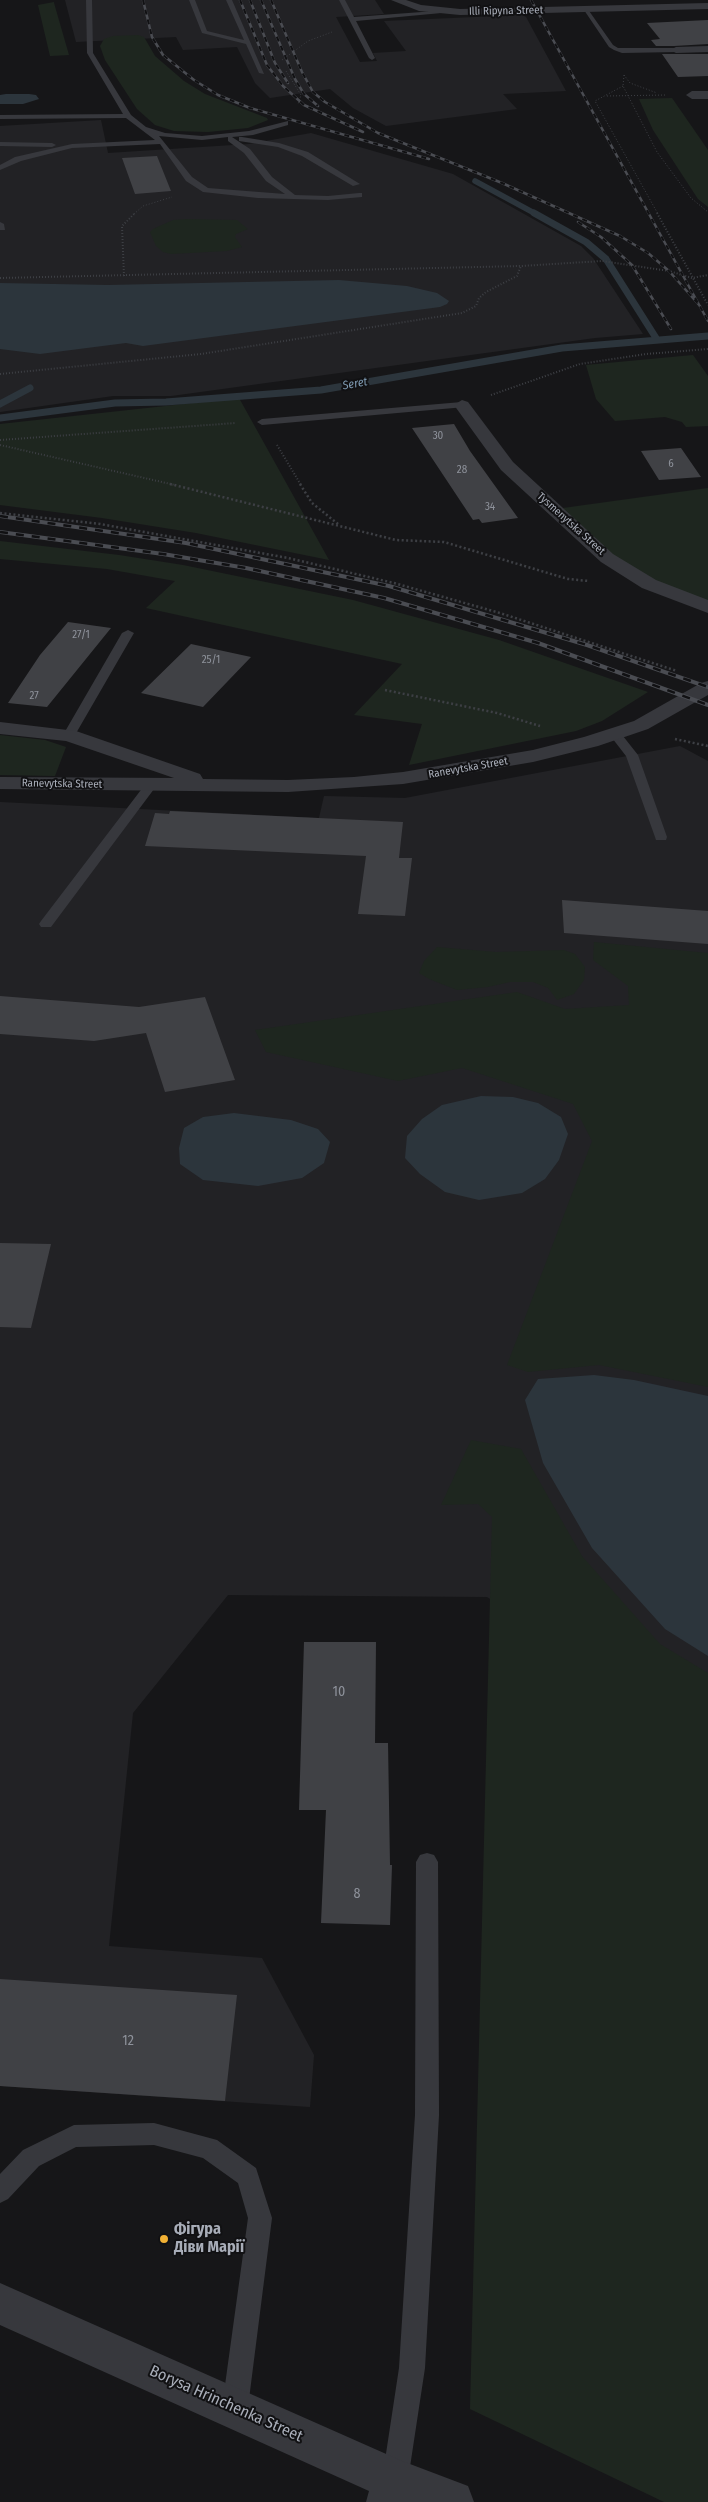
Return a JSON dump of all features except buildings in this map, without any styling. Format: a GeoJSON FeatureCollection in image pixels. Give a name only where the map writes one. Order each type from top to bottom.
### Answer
{"type":"FeatureCollection","features":[{"type":"Feature","properties":{"kind":"street","name":"Illi Ripyna Street"},"geometry":{"type":"LineString","coordinates":[[396,0],[414,7],[449,12],[589,6],[708,6]]}},
{"type":"Feature","properties":{"kind":"street"},"geometry":{"type":"LineString","coordinates":[[676,50],[708,49]]}},
{"type":"Feature","properties":{"kind":"street"},"geometry":{"type":"LineString","coordinates":[[692,95],[708,95]]}},
{"type":"Feature","properties":{"kind":"street","name":"Tysmenytska Street"},"geometry":{"type":"LineString","coordinates":[[462,405],[507,466],[608,558],[649,584],[708,607]]}},
{"type":"Feature","properties":{"kind":"street","name":"Ranevytska Street"},"geometry":{"type":"LineString","coordinates":[[0,783],[288,786],[354,783],[403,778],[533,756],[577,746],[641,725],[708,687]]}},
{"type":"Feature","properties":{"kind":"street","name":"Ranevytska Street"},"geometry":{"type":"LineString","coordinates":[[0,728],[69,736],[214,785]]}},
{"type":"Feature","properties":{"kind":"street","name":"Borysa Hrinchenka Street"},"geometry":{"type":"LineString","coordinates":[[0,2304],[235,2407],[391,2491],[452,2502]]}},
{"type":"Feature","properties":{"kind":"lane"},"geometry":{"type":"LineString","coordinates":[[89,0],[90,53],[128,116],[162,142],[189,179],[206,190],[258,196],[328,198],[359,195]]}},
{"type":"Feature","properties":{"kind":"lane"},"geometry":{"type":"LineString","coordinates":[[192,0],[204,32],[248,43]]}},
{"type":"Feature","properties":{"kind":"lane"},"geometry":{"type":"LineString","coordinates":[[229,0],[262,73]]}},
{"type":"Feature","properties":{"kind":"lane"},"geometry":{"type":"LineString","coordinates":[[342,0],[372,58]]}},
{"type":"Feature","properties":{"kind":"lane"},"geometry":{"type":"LineString","coordinates":[[589,6],[612,46],[622,51],[676,50]]}},
{"type":"Feature","properties":{"kind":"lane"},"geometry":{"type":"LineString","coordinates":[[354,23],[449,12]]}},
{"type":"Feature","properties":{"kind":"lane"},"geometry":{"type":"LineString","coordinates":[[0,117],[94,118],[128,116]]}},
{"type":"Feature","properties":{"kind":"lane"},"geometry":{"type":"LineString","coordinates":[[151,133],[180,137],[227,136],[250,134],[285,123]]}},
{"type":"Feature","properties":{"kind":"lane"},"geometry":{"type":"LineString","coordinates":[[227,136],[278,145],[305,154],[356,184]]}},
{"type":"Feature","properties":{"kind":"lane"},"geometry":{"type":"LineString","coordinates":[[227,136],[244,147],[269,179],[292,196]]}},
{"type":"Feature","properties":{"kind":"lane"},"geometry":{"type":"LineString","coordinates":[[0,144],[72,146],[162,142]]}},
{"type":"Feature","properties":{"kind":"lane"},"geometry":{"type":"LineString","coordinates":[[0,168],[18,159],[72,146]]}},
{"type":"Feature","properties":{"kind":"lane"},"geometry":{"type":"LineString","coordinates":[[0,158],[18,159]]}},
{"type":"Feature","properties":{"kind":"lane"},"geometry":{"type":"LineString","coordinates":[[262,422],[462,405]]}},
{"type":"Feature","properties":{"kind":"lane"},"geometry":{"type":"LineString","coordinates":[[69,736],[128,633]]}},
{"type":"Feature","properties":{"kind":"lane"},"geometry":{"type":"LineString","coordinates":[[615,734],[632,755],[661,838]]}},
{"type":"Feature","properties":{"kind":"lane"},"geometry":{"type":"LineString","coordinates":[[46,924],[151,785]]}},
{"type":"Feature","properties":{"kind":"lane"},"geometry":{"type":"LineString","coordinates":[[391,2491],[412,2368],[427,2115],[427,1862]]}},
{"type":"Feature","properties":{"kind":"lane"},"geometry":{"type":"LineString","coordinates":[[0,2191],[31,2158],[74,2136],[154,2134],[209,2148],[248,2176],[260,2218],[235,2407]]}},
{"type":"Feature","properties":{"kind":"path"},"geometry":{"type":"LineString","coordinates":[[285,123],[289,120],[301,98],[282,64],[285,56],[316,37],[354,23]]}},
{"type":"Feature","properties":{"kind":"path"},"geometry":{"type":"LineString","coordinates":[[622,51],[629,70],[624,75],[623,86],[657,152],[691,198],[708,212]]}},
{"type":"Feature","properties":{"kind":"path"},"geometry":{"type":"LineString","coordinates":[[624,75],[630,83],[663,95]]}},
{"type":"Feature","properties":{"kind":"path"},"geometry":{"type":"LineString","coordinates":[[623,86],[595,101],[708,305]]}},
{"type":"Feature","properties":{"kind":"path"},"geometry":{"type":"LineString","coordinates":[[606,96],[692,95]]}},
{"type":"Feature","properties":{"kind":"path"},"geometry":{"type":"LineString","coordinates":[[124,276],[122,226],[143,206],[180,194],[206,190]]}},
{"type":"Feature","properties":{"kind":"path"},"geometry":{"type":"LineString","coordinates":[[0,278],[521,266],[608,262],[669,271],[692,278],[708,275]]}},
{"type":"Feature","properties":{"kind":"path"},"geometry":{"type":"LineString","coordinates":[[0,374],[202,354],[462,313],[476,306],[479,298],[486,292],[517,276],[521,266]]}},
{"type":"Feature","properties":{"kind":"path"},"geometry":{"type":"LineString","coordinates":[[462,405],[580,364],[646,354],[708,350]]}},
{"type":"Feature","properties":{"kind":"path"},"geometry":{"type":"LineString","coordinates":[[0,440],[262,422],[312,503],[340,526]]}},
{"type":"Feature","properties":{"kind":"path"},"geometry":{"type":"LineString","coordinates":[[0,446],[219,495],[396,540],[444,542],[568,579],[649,584]]}},
{"type":"Feature","properties":{"kind":"path"},"geometry":{"type":"LineString","coordinates":[[0,513],[100,524],[191,539],[384,580],[500,613],[678,672]]}},
{"type":"Feature","properties":{"kind":"path"},"geometry":{"type":"LineString","coordinates":[[385,690],[517,718],[548,729],[577,746]]}},
{"type":"Feature","properties":{"kind":"shaded area"},"geometry":{"type":"Polygon","coordinates":[[[65,0],[375,0],[384,14],[336,17],[360,62],[377,61],[373,53],[406,51],[384,21],[522,15],[526,17],[566,91],[503,94],[517,109],[386,126],[353,108],[330,89],[270,98],[255,83],[237,47],[183,50],[176,37],[76,42],[65,0]]]}},
{"type":"Feature","properties":{"kind":"shaded area"},"geometry":{"type":"Polygon","coordinates":[[[54,2],[69,55],[50,56],[38,5],[54,2]]]}},
{"type":"Feature","properties":{"kind":"shaded area"},"geometry":{"type":"Polygon","coordinates":[[[138,35],[144,37],[155,56],[184,81],[205,94],[268,120],[248,128],[208,132],[174,131],[155,125],[137,109],[105,60],[100,46],[104,39],[113,36],[138,35]]]}},
{"type":"Feature","properties":{"kind":"shaded area"},"geometry":{"type":"Polygon","coordinates":[[[0,95],[36,95],[39,99],[23,104],[0,104],[0,95]]]}},
{"type":"Feature","properties":{"kind":"shaded area"},"geometry":{"type":"Polygon","coordinates":[[[672,98],[708,150],[708,207],[698,199],[653,130],[639,99],[672,98]]]}},
{"type":"Feature","properties":{"kind":"shaded area"},"geometry":{"type":"Polygon","coordinates":[[[101,120],[108,153],[249,144],[311,133],[453,174],[581,246],[593,258],[643,334],[595,338],[171,396],[113,396],[0,412],[0,126],[101,120]]]}},
{"type":"Feature","properties":{"kind":"shaded area"},"geometry":{"type":"Polygon","coordinates":[[[173,220],[237,220],[248,229],[236,234],[235,237],[242,247],[227,251],[171,254],[163,252],[156,246],[150,232],[153,229],[173,220]]]}},
{"type":"Feature","properties":{"kind":"shaded area"},"geometry":{"type":"Polygon","coordinates":[[[339,280],[407,286],[437,293],[449,301],[440,307],[143,346],[126,343],[40,354],[0,349],[0,283],[108,285],[339,280]]]}},
{"type":"Feature","properties":{"kind":"shaded area"},"geometry":{"type":"Polygon","coordinates":[[[693,355],[708,376],[708,426],[686,427],[682,422],[665,417],[615,421],[596,399],[586,365],[693,355]]]}},
{"type":"Feature","properties":{"kind":"shaded area"},"geometry":{"type":"Polygon","coordinates":[[[239,398],[329,560],[196,533],[102,518],[0,505],[0,424],[239,398]]]}},
{"type":"Feature","properties":{"kind":"shaded area"},"geometry":{"type":"Polygon","coordinates":[[[708,488],[708,603],[656,584],[613,556],[563,508],[708,488]]]}},
{"type":"Feature","properties":{"kind":"shaded area"},"geometry":{"type":"Polygon","coordinates":[[[0,541],[119,555],[183,565],[353,600],[499,640],[648,692],[602,721],[576,731],[409,765],[422,724],[354,715],[402,664],[146,608],[175,581],[107,569],[0,559],[0,541]]]}},
{"type":"Feature","properties":{"kind":"shaded area"},"geometry":{"type":"Polygon","coordinates":[[[0,735],[45,740],[66,747],[55,776],[0,775],[0,735]]]}},
{"type":"Feature","properties":{"kind":"shaded area"},"geometry":{"type":"Polygon","coordinates":[[[680,746],[708,761],[708,1737],[487,1597],[228,1595],[133,1713],[109,1946],[262,1958],[314,2055],[310,2107],[0,2086],[0,802],[319,818],[324,796],[405,798],[680,746]]]}},
{"type":"Feature","properties":{"kind":"shaded area"},"geometry":{"type":"Polygon","coordinates":[[[594,942],[708,953],[708,1387],[599,1365],[528,1372],[507,1365],[592,1141],[573,1104],[462,1068],[398,1081],[266,1052],[255,1030],[517,992],[565,1009],[629,1005],[628,986],[593,960],[594,942]]]}},
{"type":"Feature","properties":{"kind":"shaded area"},"geometry":{"type":"Polygon","coordinates":[[[437,947],[496,952],[564,950],[575,954],[585,967],[584,980],[574,994],[557,1000],[548,988],[533,982],[510,982],[488,987],[457,990],[419,973],[424,961],[437,947]]]}},
{"type":"Feature","properties":{"kind":"shaded area"},"geometry":{"type":"Polygon","coordinates":[[[481,1096],[513,1097],[538,1103],[561,1117],[568,1134],[559,1160],[545,1179],[522,1193],[479,1200],[445,1192],[420,1174],[405,1158],[407,1136],[422,1119],[442,1105],[481,1096]]]}},
{"type":"Feature","properties":{"kind":"shaded area"},"geometry":{"type":"Polygon","coordinates":[[[234,1113],[291,1120],[318,1129],[330,1142],[324,1163],[302,1178],[258,1186],[203,1180],[180,1164],[179,1148],[184,1128],[203,1117],[234,1113]]]}},
{"type":"Feature","properties":{"kind":"shaded area"},"geometry":{"type":"Polygon","coordinates":[[[594,1375],[634,1380],[708,1396],[708,1656],[665,1629],[592,1548],[543,1463],[525,1400],[538,1379],[594,1375]]]}},
{"type":"Feature","properties":{"kind":"shaded area"},"geometry":{"type":"Polygon","coordinates":[[[471,1440],[521,1449],[582,1556],[660,1644],[708,1673],[708,2502],[664,2502],[470,2409],[492,1517],[478,1504],[441,1505],[471,1440]]]}},
{"type":"Feature","properties":{"kind":"waterway"},"geometry":{"type":"LineString","coordinates":[[475,181],[536,214]]}},
{"type":"Feature","properties":{"kind":"waterway"},"geometry":{"type":"LineString","coordinates":[[534,213],[586,242],[606,259],[656,338]]}},
{"type":"Feature","properties":{"kind":"waterway","name":"Seret"},"geometry":{"type":"LineString","coordinates":[[0,418],[115,403],[166,402],[321,390],[562,348],[708,336]]}},
{"type":"Feature","properties":{"kind":"waterway"},"geometry":{"type":"LineString","coordinates":[[0,404],[30,388]]}},
{"type":"Feature","properties":{"kind":"railway"},"geometry":{"type":"LineString","coordinates":[[143,0],[152,37],[163,55],[194,80],[218,95],[250,108],[429,159]]}},
{"type":"Feature","properties":{"kind":"railway"},"geometry":{"type":"LineString","coordinates":[[240,0],[267,65],[283,86],[304,105],[363,132]]}},
{"type":"Feature","properties":{"kind":"railway"},"geometry":{"type":"LineString","coordinates":[[250,0],[275,63],[288,83]]}},
{"type":"Feature","properties":{"kind":"railway"},"geometry":{"type":"LineString","coordinates":[[261,0],[295,79],[304,94],[318,106]]}},
{"type":"Feature","properties":{"kind":"railway"},"geometry":{"type":"LineString","coordinates":[[271,0],[302,72],[313,92],[325,102],[378,133],[502,183],[620,236],[648,253],[669,271],[699,305]]}},
{"type":"Feature","properties":{"kind":"railway"},"geometry":{"type":"LineString","coordinates":[[531,0],[699,305]]}},
{"type":"Feature","properties":{"kind":"railway"},"geometry":{"type":"LineString","coordinates":[[578,222],[601,237],[632,265],[671,329]]}},
{"type":"Feature","properties":{"kind":"railway"},"geometry":{"type":"LineString","coordinates":[[699,305],[708,321]]}},
{"type":"Feature","properties":{"kind":"railway"},"geometry":{"type":"LineString","coordinates":[[0,516],[186,543],[389,586],[587,645],[708,687]]}},
{"type":"Feature","properties":{"kind":"railway"},"geometry":{"type":"LineString","coordinates":[[0,532],[163,554],[246,568],[384,598],[538,643],[708,705]]}},
{"type":"Feature","properties":{"kind":"place","name":"Фігура Діви Марії"},"geometry":{"type":"Point","coordinates":[164,2239]}}]}
